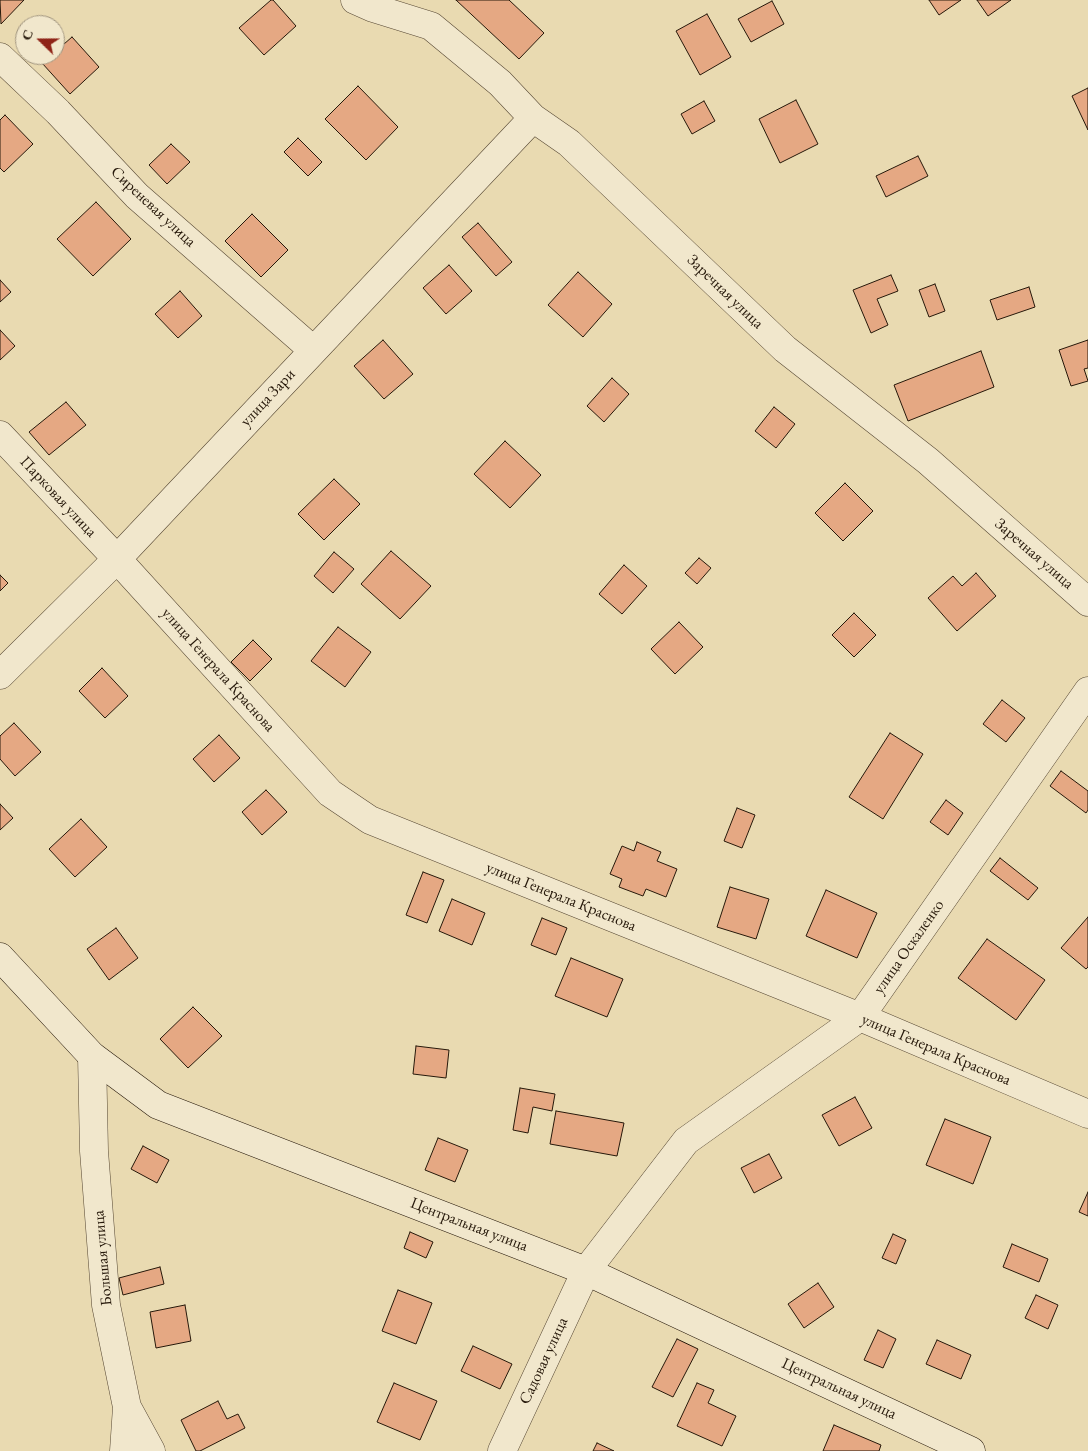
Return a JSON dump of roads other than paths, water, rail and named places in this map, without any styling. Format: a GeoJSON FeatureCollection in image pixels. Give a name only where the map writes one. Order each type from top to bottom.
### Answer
{"type":"FeatureCollection","features":[{"type":"Feature","properties":{"kind":"street","name":"Заречная улица"},"geometry":{"type":"LineString","coordinates":[[355,0],[373,8],[431,26],[500,83],[533,118],[569,143],[785,349],[928,461],[1088,602]]}},
{"type":"Feature","properties":{"kind":"street","name":"Сиреневая улица"},"geometry":{"type":"LineString","coordinates":[[0,56],[58,112],[137,196],[313,350]]}},
{"type":"Feature","properties":{"kind":"street","name":"улица Зари"},"geometry":{"type":"LineString","coordinates":[[0,675],[117,558],[533,118]]}},
{"type":"Feature","properties":{"kind":"street","name":"Парковая улица"},"geometry":{"type":"LineString","coordinates":[[0,435],[117,558]]}},
{"type":"Feature","properties":{"kind":"street","name":"улица Генерала Краснова"},"geometry":{"type":"LineString","coordinates":[[117,558],[330,793],[370,820],[860,1018],[1088,1114]]}},
{"type":"Feature","properties":{"kind":"street","name":"улица Оскаленко"},"geometry":{"type":"LineString","coordinates":[[586,1271],[686,1140],[860,1018],[1088,691]]}},
{"type":"Feature","properties":{"kind":"street","name":"Центральная улица"},"geometry":{"type":"LineString","coordinates":[[0,957],[92,1056],[158,1105],[586,1271],[971,1451]]}},
{"type":"Feature","properties":{"kind":"street","name":"Большая улица"},"geometry":{"type":"LineString","coordinates":[[92,1056],[94,1151],[106,1304],[127,1406],[151,1451]]}},
{"type":"Feature","properties":{"kind":"street","name":"Садовая улица"},"geometry":{"type":"LineString","coordinates":[[502,1451],[586,1271]]}},
{"type":"Feature","properties":{"kind":"street"},"geometry":{"type":"LineString","coordinates":[[124,1451],[127,1406]]}}]}
